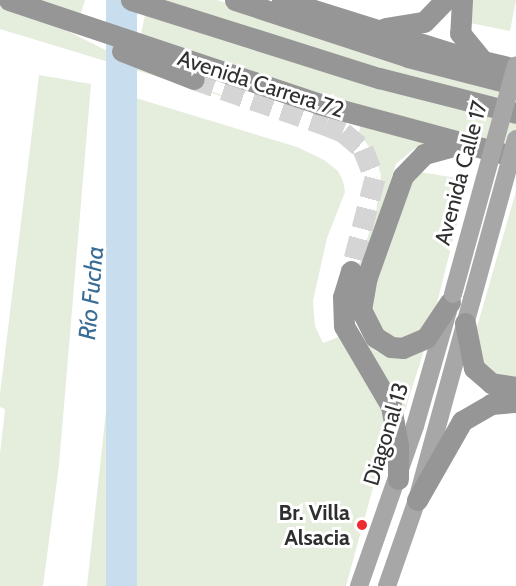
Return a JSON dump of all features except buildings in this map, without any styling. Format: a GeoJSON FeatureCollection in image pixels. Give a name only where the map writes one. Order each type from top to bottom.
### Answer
{"type":"FeatureCollection","features":[{"type":"Feature","properties":{"kind":"highway","name":"Avenida Carrera 72"},"geometry":{"type":"LineString","coordinates":[[9,0],[50,14],[137,51],[463,145],[516,157]]}},
{"type":"Feature","properties":{"kind":"highway"},"geometry":{"type":"LineString","coordinates":[[235,0],[408,57],[516,86]]}},
{"type":"Feature","properties":{"kind":"highway"},"geometry":{"type":"LineString","coordinates":[[282,0],[483,62],[516,68]]}},
{"type":"Feature","properties":{"kind":"highway"},"geometry":{"type":"LineString","coordinates":[[367,28],[412,26],[432,17],[445,0]]}},
{"type":"Feature","properties":{"kind":"highway"},"geometry":{"type":"LineString","coordinates":[[462,0],[460,33],[483,62]]}},
{"type":"Feature","properties":{"kind":"highway","name":"Avenida Carrera 72"},"geometry":{"type":"LineString","coordinates":[[138,2],[379,78],[516,113]]}},
{"type":"Feature","properties":{"kind":"highway"},"geometry":{"type":"LineString","coordinates":[[137,51],[194,79]]}},
{"type":"Feature","properties":{"kind":"highway"},"geometry":{"type":"LineString","coordinates":[[452,298],[426,338],[403,348],[391,346],[375,336],[361,310],[375,255],[397,189],[410,165],[436,149],[463,145]]}},
{"type":"Feature","properties":{"kind":"highway"},"geometry":{"type":"LineString","coordinates":[[351,271],[343,297],[344,326],[391,406],[398,445],[398,479]]}},
{"type":"Feature","properties":{"kind":"highway"},"geometry":{"type":"LineString","coordinates":[[465,323],[474,368],[491,383],[516,387]]}},
{"type":"Feature","properties":{"kind":"highway"},"geometry":{"type":"LineString","coordinates":[[417,500],[462,421],[491,404],[516,402]]}},
{"type":"Feature","properties":{"kind":"main road","name":"Avenida Calle 17"},"geometry":{"type":"LineString","coordinates":[[452,298],[516,68]]}},
{"type":"Feature","properties":{"kind":"main road","name":"Avenida Calle 17"},"geometry":{"type":"LineString","coordinates":[[472,299],[516,139]]}},
{"type":"Feature","properties":{"kind":"main road","name":"Diagonal 13"},"geometry":{"type":"LineString","coordinates":[[359,586],[398,479],[452,298]]}},
{"type":"Feature","properties":{"kind":"main road","name":"Diagonal 13"},"geometry":{"type":"LineString","coordinates":[[387,586],[417,500],[472,299]]}},
{"type":"Feature","properties":{"kind":"green space"},"geometry":{"type":"Polygon","coordinates":[[[23,0],[85,0],[79,19],[23,0]]]}},
{"type":"Feature","properties":{"kind":"green space"},"geometry":{"type":"Polygon","coordinates":[[[155,0],[217,0],[374,52],[516,91],[516,106],[417,83],[155,0]]]}},
{"type":"Feature","properties":{"kind":"green space"},"geometry":{"type":"Polygon","coordinates":[[[469,0],[516,0],[510,31],[465,22],[469,0]]]}},
{"type":"Feature","properties":{"kind":"green space"},"geometry":{"type":"Polygon","coordinates":[[[0,4],[50,22],[129,62],[244,103],[0,29],[0,4]]]}},
{"type":"Feature","properties":{"kind":"green space"},"geometry":{"type":"Polygon","coordinates":[[[146,10],[516,118],[516,148],[427,128],[140,39],[146,10]]]}},
{"type":"Feature","properties":{"kind":"green space"},"geometry":{"type":"Polygon","coordinates":[[[39,75],[91,84],[59,465],[43,586],[0,586],[0,454],[5,409],[0,407],[0,394],[39,75]]]}},
{"type":"Feature","properties":{"kind":"green space"},"geometry":{"type":"Polygon","coordinates":[[[129,96],[297,147],[324,160],[338,171],[343,181],[345,192],[327,238],[313,301],[315,326],[323,343],[341,336],[384,409],[388,433],[346,586],[87,586],[110,374],[129,96]]]}},
{"type":"Feature","properties":{"kind":"green space"},"geometry":{"type":"Polygon","coordinates":[[[360,126],[431,144],[415,148],[396,164],[352,298],[354,325],[376,351],[382,353],[426,344],[401,423],[353,332],[348,297],[376,212],[381,175],[375,155],[359,133],[360,126]]]}},
{"type":"Feature","properties":{"kind":"green space"},"geometry":{"type":"Polygon","coordinates":[[[414,171],[468,180],[433,319],[415,337],[386,339],[367,303],[414,171]]]}},
{"type":"Feature","properties":{"kind":"green space"},"geometry":{"type":"Polygon","coordinates":[[[516,191],[516,382],[484,368],[473,341],[516,191]]]}},
{"type":"Feature","properties":{"kind":"water"},"geometry":{"type":"Polygon","coordinates":[[[106,0],[137,0],[137,586],[106,586],[106,0]]]}},
{"type":"Feature","properties":{"kind":"tunnel"},"geometry":{"type":"LineString","coordinates":[[194,79],[343,132],[363,149],[375,178],[351,271]]}},
{"type":"Feature","properties":{"kind":"place","name":"Br. Villa Alsacia"},"geometry":{"type":"Point","coordinates":[362,525]}},
{"type":"Feature","properties":{"kind":"water label","name":"Río Fucha"},"geometry":{"type":"Point","coordinates":[91,293]}}]}
